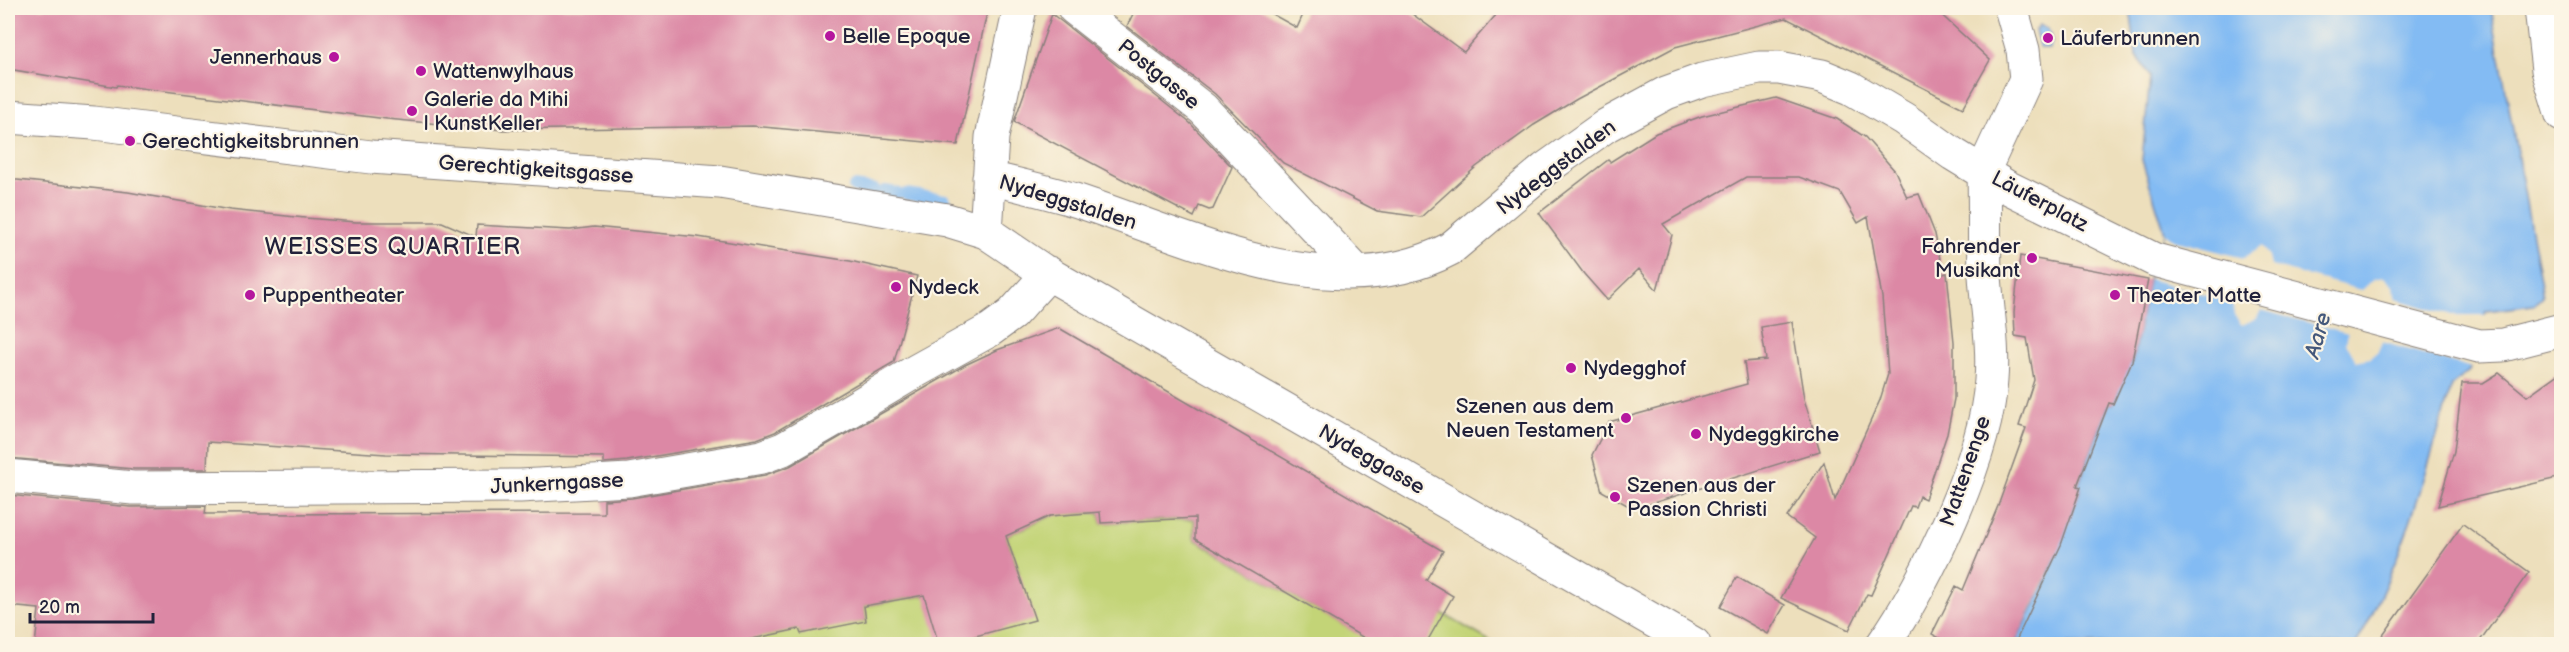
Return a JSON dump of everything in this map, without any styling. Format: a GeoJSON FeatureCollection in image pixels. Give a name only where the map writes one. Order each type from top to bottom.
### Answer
{"type":"FeatureCollection","features":[{"type":"Feature","properties":{"kind":"street"},"geometry":{"type":"LineString","coordinates":[[986,232],[992,137],[1020,8]]}},
{"type":"Feature","properties":{"kind":"street","name":"Postgasse"},"geometry":{"type":"LineString","coordinates":[[1074,8],[1173,82],[1240,146],[1357,272]]}},
{"type":"Feature","properties":{"kind":"street","name":"Läuferplatz"},"geometry":{"type":"LineString","coordinates":[[2011,8],[2023,50],[2026,79],[1984,174],[2155,261],[2479,346],[2503,345],[2562,330]]}},
{"type":"Feature","properties":{"kind":"street"},"geometry":{"type":"LineString","coordinates":[[2541,8],[2548,70],[2562,115]]}},
{"type":"Feature","properties":{"kind":"street","name":"Nydeggstalden"},"geometry":{"type":"LineString","coordinates":[[989,177],[1078,201],[1197,244],[1292,267],[1357,272],[1394,270],[1426,262],[1460,242],[1545,169],[1607,125],[1666,93],[1702,80],[1759,68],[1801,71],[1822,76],[1851,88],[1904,119],[1984,174]]}},
{"type":"Feature","properties":{"kind":"street","name":"Gerechtigkeitsgasse"},"geometry":{"type":"LineString","coordinates":[[8,117],[94,123],[371,157],[720,182],[947,220],[986,232],[1049,273]]}},
{"type":"Feature","properties":{"kind":"street","name":"Mattenenge"},"geometry":{"type":"LineString","coordinates":[[1883,645],[1909,601],[1947,526],[1972,463],[1984,422],[1992,366],[1985,275],[1984,174]]}},
{"type":"Feature","properties":{"kind":"street","name":"Nydeggasse"},"geometry":{"type":"LineString","coordinates":[[1049,273],[1694,645]]}},
{"type":"Feature","properties":{"kind":"street","name":"Junkerngasse"},"geometry":{"type":"LineString","coordinates":[[8,476],[134,488],[520,486],[640,478],[762,457],[804,437],[990,330],[1012,314],[1049,273]]}},
{"type":"Feature","properties":{"kind":"green space"},"geometry":{"type":"Polygon","coordinates":[[[1100,513],[1101,523],[1194,519],[1194,539],[1376,644],[739,644],[738,641],[799,629],[803,635],[805,631],[866,621],[864,606],[940,593],[1019,572],[1006,536],[1056,514],[1100,513]]]}},
{"type":"Feature","properties":{"kind":"green space"},"geometry":{"type":"Polygon","coordinates":[[[1433,608],[1495,644],[1425,644],[1433,608]]]}},
{"type":"Feature","properties":{"kind":"water","name":"Aare"},"geometry":{"type":"Polygon","coordinates":[[[2130,8],[2491,8],[2543,296],[2533,305],[2486,311],[2470,371],[2452,385],[2412,518],[2387,582],[2356,644],[2015,644],[2046,581],[2081,488],[2078,486],[2109,403],[2113,404],[2129,363],[2132,363],[2148,280],[2165,233],[2142,160],[2150,77],[2136,54],[2130,8]]]}},
{"type":"Feature","properties":{"kind":"water","name":"Läuferbrunnen"},"geometry":{"type":"Polygon","coordinates":[[[2040,25],[2048,29],[2052,42],[2049,49],[2040,47],[2035,31],[2040,25]]]}},
{"type":"Feature","properties":{"kind":"pier"},"geometry":{"type":"Polygon","coordinates":[[[2165,233],[2173,240],[2244,258],[2262,246],[2269,256],[2271,266],[2362,290],[2374,279],[2384,277],[2393,286],[2396,299],[2452,315],[2488,315],[2472,368],[2382,342],[2378,351],[2370,358],[2356,361],[2346,343],[2348,333],[2261,310],[2257,318],[2242,325],[2234,315],[2232,302],[2149,279],[2165,233]]]}},
{"type":"Feature","properties":{"kind":"building"},"geometry":{"type":"Polygon","coordinates":[[[8,8],[988,8],[958,145],[753,126],[503,130],[387,119],[117,85],[116,87],[8,69],[8,8]]]}},
{"type":"Feature","properties":{"kind":"building"},"geometry":{"type":"Polygon","coordinates":[[[1136,8],[1261,8],[1297,28],[1306,8],[1404,8],[1464,52],[1502,8],[1934,8],[1990,60],[1963,108],[1786,18],[1675,47],[1577,99],[1534,125],[1476,167],[1421,217],[1377,211],[1283,163],[1215,94],[1127,26],[1136,8]]]}},
{"type":"Feature","properties":{"kind":"building"},"geometry":{"type":"Polygon","coordinates":[[[1052,14],[1190,123],[1232,167],[1213,209],[1209,210],[1199,206],[1194,217],[1014,122],[1052,14]]]}},
{"type":"Feature","properties":{"kind":"building"},"geometry":{"type":"Polygon","coordinates":[[[1776,98],[1837,119],[1865,137],[1895,171],[1907,197],[1919,194],[1935,234],[1943,274],[1947,273],[1954,342],[1954,399],[1947,434],[1925,499],[1919,496],[1915,507],[1911,506],[1871,595],[1867,594],[1849,630],[1781,598],[1815,538],[1787,517],[1824,462],[1835,500],[1880,400],[1888,374],[1882,297],[1868,217],[1858,223],[1840,192],[1799,177],[1746,177],[1663,224],[1672,235],[1657,290],[1639,269],[1607,300],[1584,274],[1539,213],[1608,160],[1610,162],[1656,133],[1702,116],[1776,98]]]}},
{"type":"Feature","properties":{"kind":"building"},"geometry":{"type":"Polygon","coordinates":[[[8,179],[128,192],[230,210],[305,218],[356,222],[442,222],[476,237],[477,225],[570,230],[594,227],[698,237],[850,261],[917,276],[894,362],[775,432],[757,439],[604,463],[604,457],[386,454],[208,442],[207,469],[134,469],[8,458],[8,179]]]}},
{"type":"Feature","properties":{"kind":"building"},"geometry":{"type":"Polygon","coordinates":[[[2020,256],[2148,280],[2132,361],[2113,404],[2109,403],[2077,486],[2081,487],[2061,545],[2014,645],[1952,645],[1932,634],[1956,586],[1963,590],[1998,506],[2026,428],[2019,426],[2034,380],[2027,338],[2015,336],[2014,312],[2020,256]]]}},
{"type":"Feature","properties":{"kind":"building","name":"Nydeggkirche"},"geometry":{"type":"Polygon","coordinates":[[[1792,322],[1804,399],[1820,451],[1634,509],[1602,491],[1592,455],[1609,422],[1747,384],[1744,362],[1766,360],[1761,327],[1792,322]]]}},
{"type":"Feature","properties":{"kind":"building"},"geometry":{"type":"Polygon","coordinates":[[[1059,328],[1443,551],[1426,580],[1453,596],[1425,645],[1376,645],[1195,539],[1195,518],[1101,523],[1100,512],[1050,516],[1006,536],[1035,620],[942,645],[939,645],[924,595],[864,606],[866,621],[801,634],[799,629],[724,645],[35,645],[39,609],[8,606],[8,495],[131,507],[206,506],[205,514],[604,513],[604,500],[632,498],[765,475],[790,466],[965,365],[997,350],[1059,328]]]}},
{"type":"Feature","properties":{"kind":"building"},"geometry":{"type":"Polygon","coordinates":[[[2562,371],[2562,477],[2438,506],[2454,451],[2462,383],[2483,383],[2499,373],[2527,396],[2562,371]]]}},
{"type":"Feature","properties":{"kind":"building"},"geometry":{"type":"Polygon","coordinates":[[[2463,524],[2529,572],[2477,645],[2376,645],[2463,524]]]}},
{"type":"Feature","properties":{"kind":"building"},"geometry":{"type":"Polygon","coordinates":[[[1737,577],[1785,605],[1768,634],[1720,607],[1737,577]]]}},
{"type":"Feature","properties":{"kind":"waterway"},"geometry":{"type":"LineString","coordinates":[[854,187],[875,190]]}},
{"type":"Feature","properties":{"kind":"waterway"},"geometry":{"type":"LineString","coordinates":[[885,191],[897,193]]}},
{"type":"Feature","properties":{"kind":"waterway"},"geometry":{"type":"LineString","coordinates":[[906,194],[945,200]]}},
{"type":"Feature","properties":{"kind":"place","name":"Belle Epoque"},"geometry":{"type":"Point","coordinates":[830,36]}},
{"type":"Feature","properties":{"kind":"place","name":"Läuferbrunnen"},"geometry":{"type":"Point","coordinates":[2048,38]}},
{"type":"Feature","properties":{"kind":"place","name":"Jennerhaus"},"geometry":{"type":"Point","coordinates":[334,57]}},
{"type":"Feature","properties":{"kind":"place","name":"Wattenwylhaus"},"geometry":{"type":"Point","coordinates":[421,71]}},
{"type":"Feature","properties":{"kind":"place","name":"Galerie da Mihi | KunstKeller"},"geometry":{"type":"Point","coordinates":[412,111]}},
{"type":"Feature","properties":{"kind":"place","name":"Gerechtigkeitsbrunnen"},"geometry":{"type":"Point","coordinates":[130,141]}},
{"type":"Feature","properties":{"kind":"place","name":"Fahrender Musikant"},"geometry":{"type":"Point","coordinates":[2032,258]}},
{"type":"Feature","properties":{"kind":"place","name":"Nydeck"},"geometry":{"type":"Point","coordinates":[896,287]}},
{"type":"Feature","properties":{"kind":"place","name":"Puppentheater"},"geometry":{"type":"Point","coordinates":[250,295]}},
{"type":"Feature","properties":{"kind":"place","name":"Theater Matte"},"geometry":{"type":"Point","coordinates":[2115,295]}},
{"type":"Feature","properties":{"kind":"place","name":"Nydegghof"},"geometry":{"type":"Point","coordinates":[1571,368]}},
{"type":"Feature","properties":{"kind":"place","name":"Szenen aus dem Neuen Testament"},"geometry":{"type":"Point","coordinates":[1626,418]}},
{"type":"Feature","properties":{"kind":"place","name":"Nydeggkirche"},"geometry":{"type":"Point","coordinates":[1696,434]}},
{"type":"Feature","properties":{"kind":"place","name":"Szenen aus der Passion Christi"},"geometry":{"type":"Point","coordinates":[1615,497]}},
{"type":"Feature","properties":{"kind":"district","name":"WEISSES QUARTIER"},"geometry":{"type":"Point","coordinates":[393,246]}}]}
